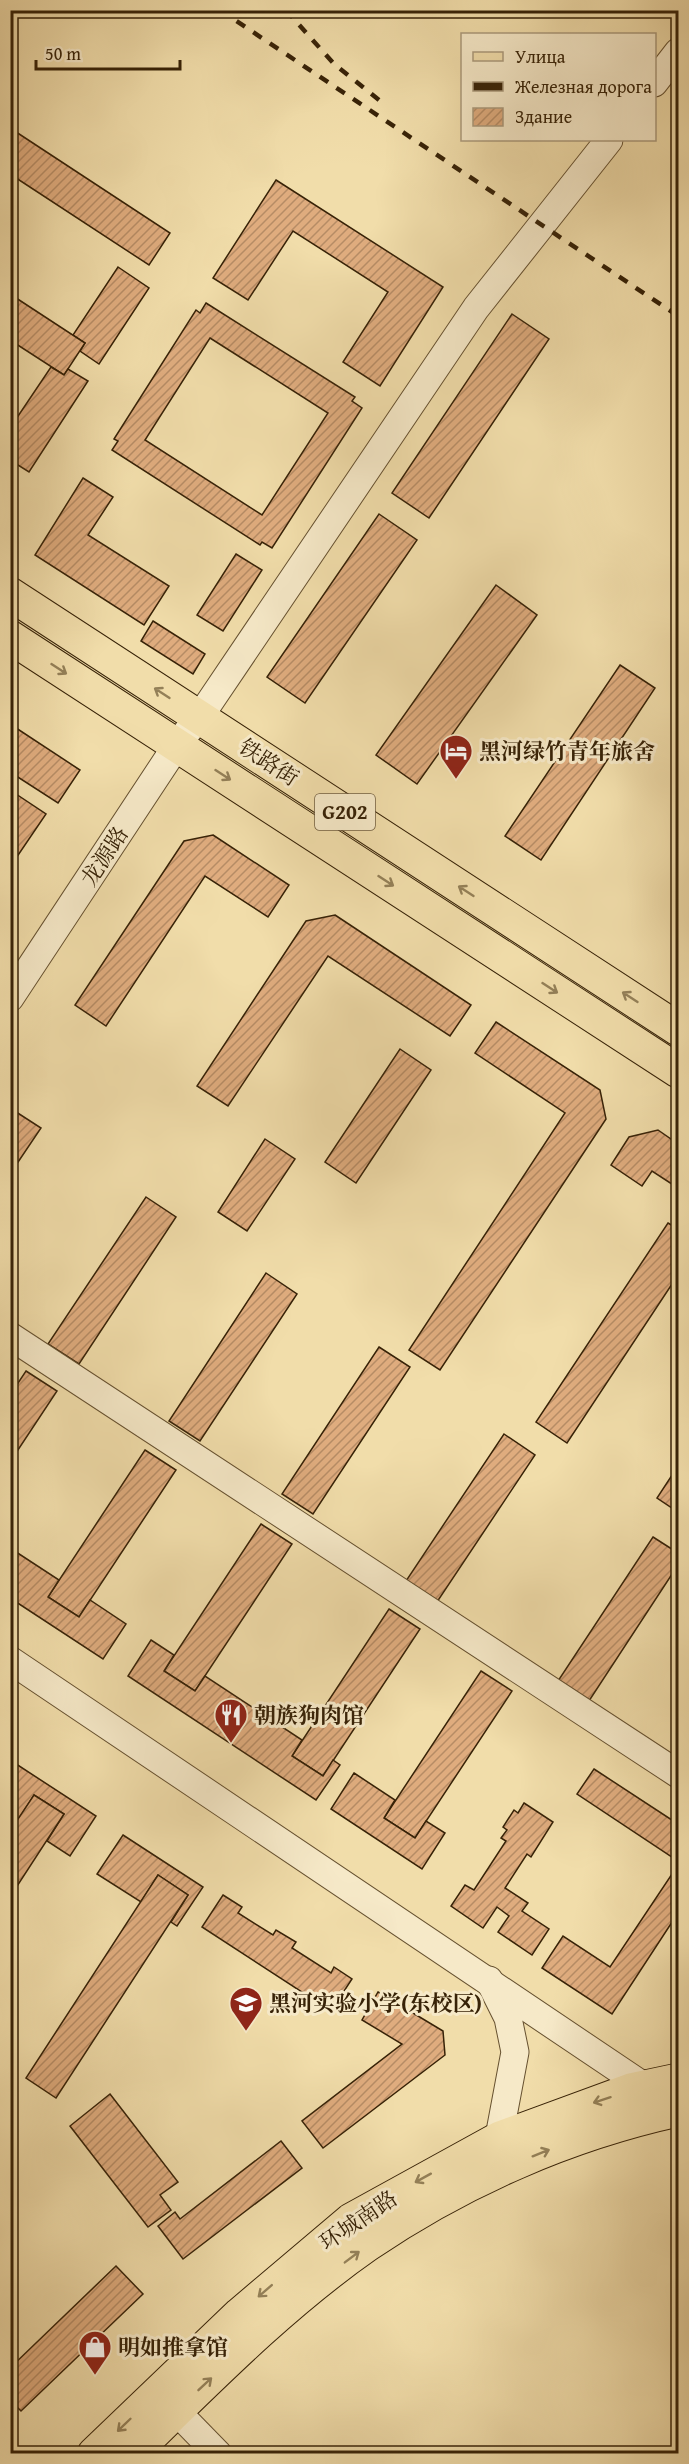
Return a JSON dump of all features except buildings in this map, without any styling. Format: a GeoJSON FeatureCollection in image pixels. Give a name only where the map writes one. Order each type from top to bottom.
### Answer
{"type":"FeatureCollection","features":[{"type":"Feature","properties":{"kind":"main road","name":"铁路街"},"geometry":{"type":"LineString","coordinates":[[10,594],[678,1029]]}},
{"type":"Feature","properties":{"kind":"main road","name":"铁路街"},"geometry":{"type":"LineString","coordinates":[[10,637],[678,1071]]}},
{"type":"Feature","properties":{"kind":"main road","name":"环城南路"},"geometry":{"type":"LineString","coordinates":[[94,2454],[240,2314],[351,2220],[500,2138],[562,2113],[645,2086],[678,2080]]}},
{"type":"Feature","properties":{"kind":"main road","name":"环城南路"},"geometry":{"type":"LineString","coordinates":[[132,2454],[294,2303],[366,2246],[424,2209],[491,2174],[569,2142],[641,2118],[678,2110]]}},
{"type":"Feature","properties":{"kind":"street"},"geometry":{"type":"LineString","coordinates":[[656,80],[678,52]]}},
{"type":"Feature","properties":{"kind":"street","name":"龙源路"},"geometry":{"type":"LineString","coordinates":[[10,998],[177,745],[200,717],[476,308],[608,141]]}},
{"type":"Feature","properties":{"kind":"street"},"geometry":{"type":"LineString","coordinates":[[10,1336],[678,1774]]}},
{"type":"Feature","properties":{"kind":"street"},"geometry":{"type":"LineString","coordinates":[[10,1660],[489,1979],[678,2110]]}},
{"type":"Feature","properties":{"kind":"street"},"geometry":{"type":"LineString","coordinates":[[489,1979],[508,2018],[515,2052],[500,2138],[491,2174]]}},
{"type":"Feature","properties":{"kind":"street"},"geometry":{"type":"LineString","coordinates":[[176,2411],[218,2454]]}},
{"type":"Feature","properties":{"kind":"railway"},"geometry":{"type":"LineString","coordinates":[[220,10],[678,316]]}},
{"type":"Feature","properties":{"kind":"railway"},"geometry":{"type":"LineString","coordinates":[[286,10],[334,64],[379,100]]}},
{"type":"Feature","properties":{"kind":"place","name":"黑河绿竹青年旅舍"},"geometry":{"type":"Point","coordinates":[456,780]}},
{"type":"Feature","properties":{"kind":"place","name":"朝族狗肉馆"},"geometry":{"type":"Point","coordinates":[231,1744]}},
{"type":"Feature","properties":{"kind":"place","name":"黑河实验小学(东校区)"},"geometry":{"type":"Point","coordinates":[246,2032]}},
{"type":"Feature","properties":{"kind":"place","name":"明如推拿馆"},"geometry":{"type":"Point","coordinates":[95,2376]}}]}
